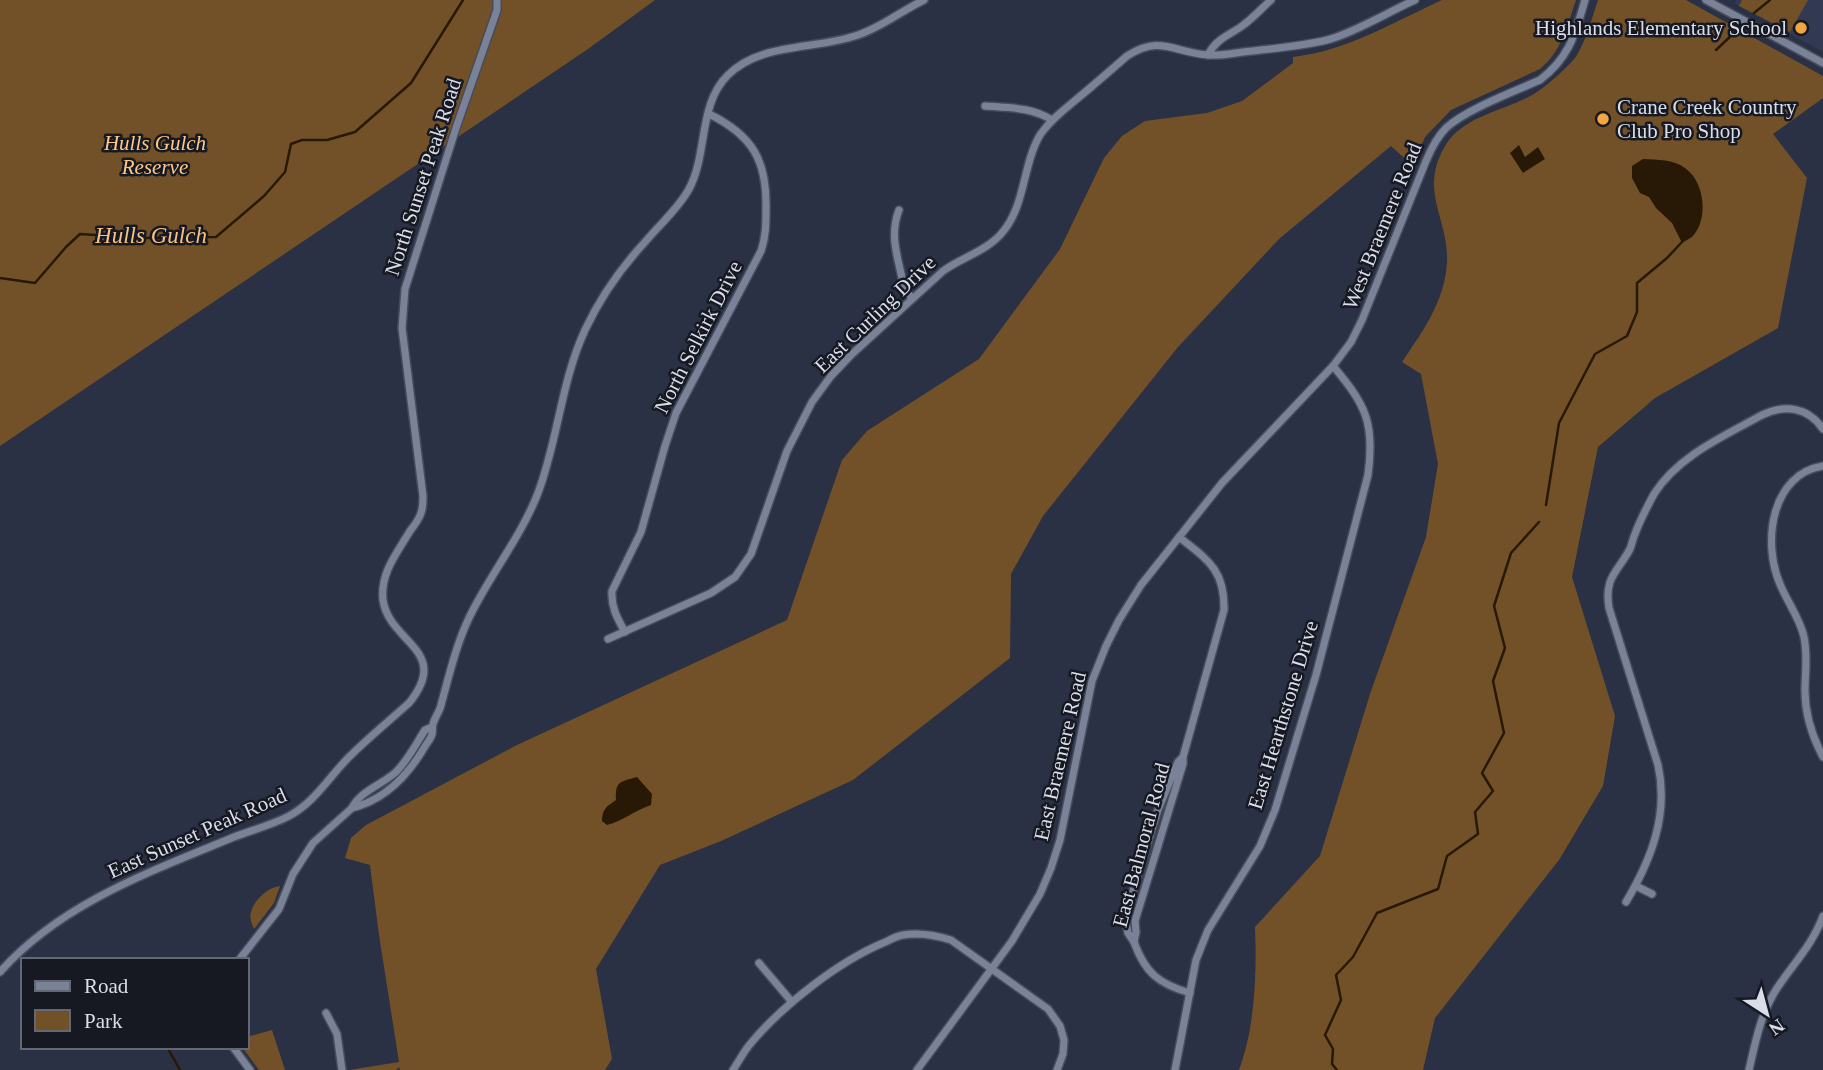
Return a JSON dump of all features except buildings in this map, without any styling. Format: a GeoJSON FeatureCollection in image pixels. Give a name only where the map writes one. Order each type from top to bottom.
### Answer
{"type":"FeatureCollection","features":[{"type":"Feature","properties":{"kind":"street","name":"North Sunset Peak Road"},"geometry":{"type":"LineString","coordinates":[[423,680],[422,660],[416,648],[394,624],[384,607],[382,588],[386,571],[421,514],[424,496],[402,328],[404,289],[497,10],[497,0]]}},
{"type":"Feature","properties":{"kind":"street"},"geometry":{"type":"LineString","coordinates":[[241,958],[279,909],[293,874],[313,843],[352,808],[376,798],[404,776],[432,735],[432,727],[441,708],[466,623],[538,493],[571,365],[586,329],[606,292],[640,247],[688,192],[696,171],[715,90],[727,75],[744,62],[766,54],[854,37],[923,0]]}},
{"type":"Feature","properties":{"kind":"street"},"geometry":{"type":"LineString","coordinates":[[1271,0],[1242,26],[1213,45],[1209,55],[1328,40],[1415,0]]}},
{"type":"Feature","properties":{"kind":"street","name":"West Braemere Road"},"geometry":{"type":"LineString","coordinates":[[1333,366],[1351,342],[1362,320],[1437,138],[1446,128],[1463,117],[1540,80],[1559,63],[1568,50],[1586,0]]}},
{"type":"Feature","properties":{"kind":"street"},"geometry":{"type":"LineString","coordinates":[[1706,0],[1823,63]]}},
{"type":"Feature","properties":{"kind":"street","name":"East Curling Drive"},"geometry":{"type":"LineString","coordinates":[[608,639],[711,593],[736,577],[751,554],[787,451],[812,402],[844,362],[912,298],[954,263],[990,244],[1009,225],[1040,135],[1052,120],[1139,48],[1159,44],[1209,55]]}},
{"type":"Feature","properties":{"kind":"street"},"geometry":{"type":"LineString","coordinates":[[985,106],[1031,110],[1052,120]]}},
{"type":"Feature","properties":{"kind":"street","name":"North Selkirk Drive"},"geometry":{"type":"LineString","coordinates":[[625,632],[611,601],[612,591],[641,532],[676,413],[761,251],[766,232],[765,178],[760,159],[736,130],[709,114]]}},
{"type":"Feature","properties":{"kind":"street"},"geometry":{"type":"LineString","coordinates":[[899,210],[893,232],[903,283],[912,298]]}},
{"type":"Feature","properties":{"kind":"street","name":"East Braemere Road"},"geometry":{"type":"LineString","coordinates":[[917,1070],[1026,920],[1040,894],[1060,840],[1091,681],[1119,620],[1141,585],[1222,483],[1333,366]]}},
{"type":"Feature","properties":{"kind":"street","name":"East Hearthstone Drive"},"geometry":{"type":"LineString","coordinates":[[1175,1070],[1196,960],[1208,930],[1260,846],[1275,810],[1316,675],[1368,475],[1371,449],[1368,421],[1351,387],[1333,366]]}},
{"type":"Feature","properties":{"kind":"street"},"geometry":{"type":"LineString","coordinates":[[1626,902],[1636,886],[1659,828],[1661,785],[1658,765],[1608,599],[1612,576],[1630,548],[1656,492],[1669,475],[1701,450],[1762,415],[1786,407],[1803,412],[1823,429]]}},
{"type":"Feature","properties":{"kind":"street"},"geometry":{"type":"LineString","coordinates":[[1823,466],[1811,468],[1794,478],[1784,491],[1773,522],[1771,547],[1779,584],[1804,635],[1807,713],[1813,737],[1823,757]]}},
{"type":"Feature","properties":{"kind":"street","name":"East Balmoral Road"},"geometry":{"type":"LineString","coordinates":[[1179,537],[1205,557],[1216,571],[1225,592],[1224,610],[1183,757],[1178,762],[1158,810],[1126,922],[1128,933],[1145,968],[1172,988],[1190,993]]}},
{"type":"Feature","properties":{"kind":"street","name":"East Sunset Peak Road"},"geometry":{"type":"LineString","coordinates":[[0,972],[40,935],[69,913],[94,899],[158,869],[289,816],[316,795],[348,757],[409,703],[423,680]]}},
{"type":"Feature","properties":{"kind":"street"},"geometry":{"type":"LineString","coordinates":[[1636,886],[1652,894]]}},
{"type":"Feature","properties":{"kind":"street"},"geometry":{"type":"LineString","coordinates":[[1748,1070],[1767,1007],[1818,929],[1823,916]]}},
{"type":"Feature","properties":{"kind":"street"},"geometry":{"type":"LineString","coordinates":[[733,1070],[750,1044],[792,1002],[863,952],[901,935],[917,934],[935,935],[951,940],[1048,1009],[1064,1040],[1058,1070]]}},
{"type":"Feature","properties":{"kind":"street"},"geometry":{"type":"LineString","coordinates":[[759,963],[792,1002]]}},
{"type":"Feature","properties":{"kind":"street"},"geometry":{"type":"LineString","coordinates":[[326,1013],[337,1034],[342,1070]]}},
{"type":"Feature","properties":{"kind":"street"},"geometry":{"type":"LineString","coordinates":[[234,1049],[250,1070]]}},
{"type":"Feature","properties":{"kind":"shaded area","name":"Highlands Elementary School"},"geometry":{"type":"Polygon","coordinates":[[[1736,0],[1823,0],[1823,52],[1734,3],[1736,0]]]}},
{"type":"Feature","properties":{"kind":"shaded area"},"geometry":{"type":"Polygon","coordinates":[[[1519,145],[1525,157],[1538,147],[1545,159],[1523,173],[1510,153],[1519,145]]]}},
{"type":"Feature","properties":{"kind":"shaded area"},"geometry":{"type":"Polygon","coordinates":[[[1643,159],[1675,163],[1692,174],[1697,182],[1702,201],[1701,221],[1692,237],[1682,243],[1672,223],[1649,197],[1640,193],[1632,178],[1632,166],[1643,159]]]}},
{"type":"Feature","properties":{"kind":"shaded area"},"geometry":{"type":"Polygon","coordinates":[[[637,777],[652,794],[651,805],[607,825],[602,821],[603,814],[616,800],[616,789],[623,781],[637,777]]]}},
{"type":"Feature","properties":{"kind":"green space","name":"Hulls Gulch Reserve"},"geometry":{"type":"Polygon","coordinates":[[[0,0],[655,0],[588,49],[0,446],[0,0]]]}},
{"type":"Feature","properties":{"kind":"green space"},"geometry":{"type":"Polygon","coordinates":[[[1442,0],[1576,0],[1559,46],[1540,69],[1451,110],[1425,137],[1413,166],[1391,146],[1279,239],[1178,347],[1043,516],[1011,574],[1010,658],[853,780],[721,841],[660,865],[596,969],[612,1059],[605,1070],[400,1070],[399,1067],[396,1070],[349,1070],[399,1062],[370,865],[345,858],[351,838],[366,825],[517,745],[787,620],[842,460],[867,431],[979,359],[1060,249],[1104,158],[1122,136],[1145,121],[1207,113],[1242,101],[1293,63],[1293,57],[1313,54],[1351,42],[1442,0]]]}},
{"type":"Feature","properties":{"kind":"green space"},"geometry":{"type":"Polygon","coordinates":[[[1598,0],[1686,0],[1823,76],[1823,98],[1773,134],[1807,178],[1778,328],[1655,398],[1598,447],[1572,577],[1615,716],[1603,786],[1559,860],[1435,1018],[1423,1070],[1239,1070],[1249,1036],[1254,1000],[1255,927],[1320,856],[1371,691],[1426,537],[1438,464],[1421,374],[1402,362],[1432,315],[1445,276],[1446,247],[1434,192],[1437,164],[1444,148],[1461,128],[1534,94],[1569,65],[1584,42],[1598,0]]]}},
{"type":"Feature","properties":{"kind":"green space"},"geometry":{"type":"Polygon","coordinates":[[[1742,0],[1808,0],[1790,32],[1739,6],[1742,0]]]}},
{"type":"Feature","properties":{"kind":"green space"},"geometry":{"type":"Polygon","coordinates":[[[280,886],[274,903],[254,929],[250,916],[255,903],[266,892],[280,886]]]}},
{"type":"Feature","properties":{"kind":"green space"},"geometry":{"type":"Polygon","coordinates":[[[272,1030],[285,1070],[259,1070],[243,1049],[248,1049],[248,1037],[272,1030]]]}},
{"type":"Feature","properties":{"kind":"waterway","name":"Hulls Gulch"},"geometry":{"type":"LineString","coordinates":[[0,278],[35,283],[80,234],[142,238],[216,237],[264,196],[285,172],[291,144],[302,140],[327,140],[355,132],[411,83],[463,0]]}},
{"type":"Feature","properties":{"kind":"waterway"},"geometry":{"type":"LineString","coordinates":[[1754,13],[1770,0]]}},
{"type":"Feature","properties":{"kind":"waterway"},"geometry":{"type":"LineString","coordinates":[[1716,50],[1735,32]]}},
{"type":"Feature","properties":{"kind":"waterway"},"geometry":{"type":"LineString","coordinates":[[1546,505],[1559,423],[1595,354],[1627,336],[1637,312],[1637,283],[1682,242]]}},
{"type":"Feature","properties":{"kind":"waterway"},"geometry":{"type":"LineString","coordinates":[[1337,1070],[1332,1064],[1333,1049],[1325,1035],[1341,1000],[1336,975],[1353,957],[1377,913],[1438,889],[1447,856],[1478,834],[1475,812],[1493,791],[1482,773],[1504,733],[1493,681],[1505,648],[1494,606],[1511,553],[1539,522]]}},
{"type":"Feature","properties":{"kind":"waterway"},"geometry":{"type":"LineString","coordinates":[[168,1049],[180,1070]]}},
{"type":"Feature","properties":{"kind":"place","name":"Highlands Elementary School"},"geometry":{"type":"Point","coordinates":[1801,28]}},
{"type":"Feature","properties":{"kind":"place","name":"Crane Creek Country Club Pro Shop"},"geometry":{"type":"Point","coordinates":[1603,119]}}]}
